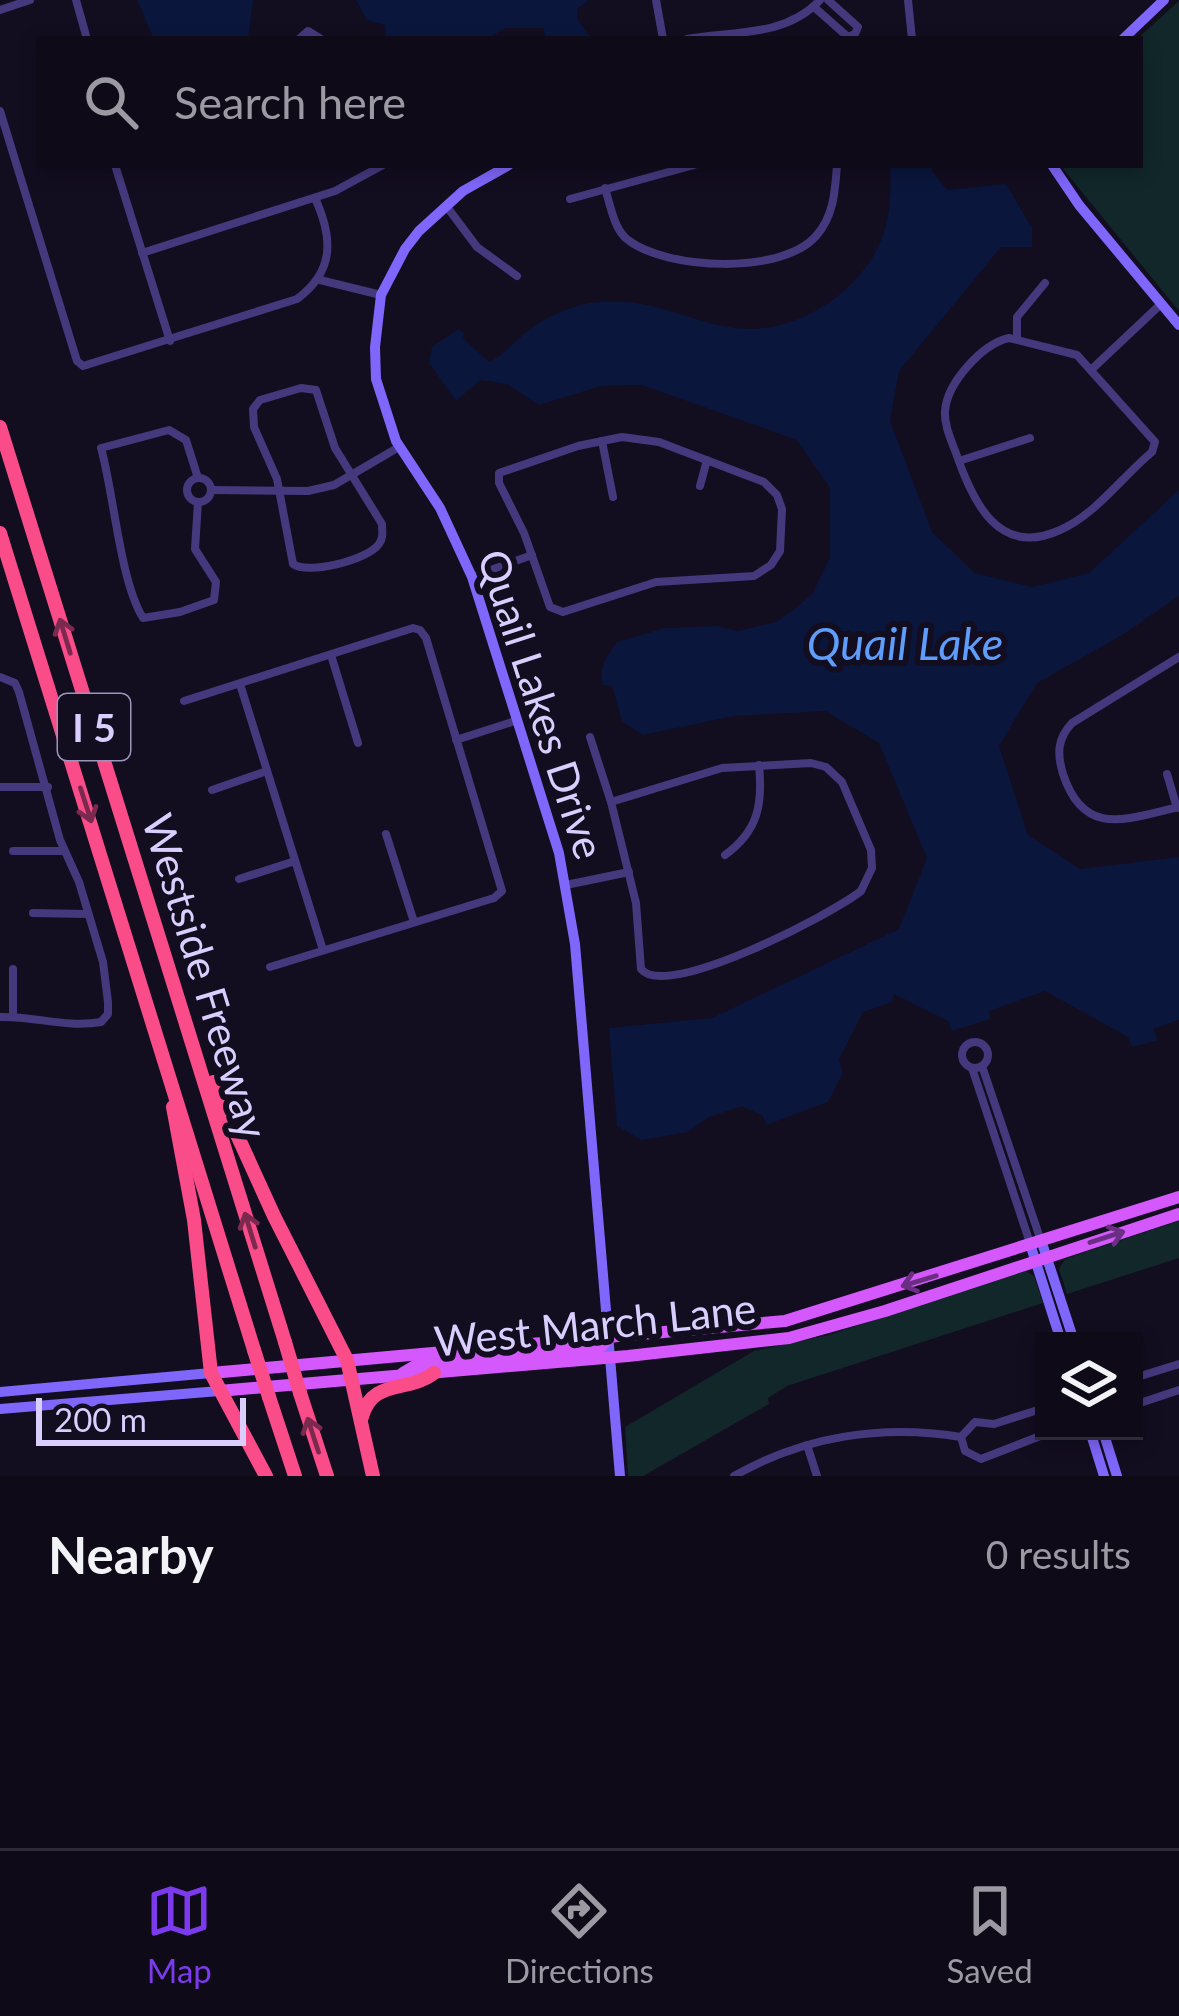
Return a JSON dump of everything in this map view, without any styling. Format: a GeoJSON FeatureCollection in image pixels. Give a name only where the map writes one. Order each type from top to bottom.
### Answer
{"type":"FeatureCollection","features":[{"type":"Feature","properties":{"kind":"highway","name":"Westside Freeway"},"geometry":{"type":"LineString","coordinates":[[0,427],[327,1476]]}},
{"type":"Feature","properties":{"kind":"highway","name":"Westside Freeway"},"geometry":{"type":"LineString","coordinates":[[0,533],[295,1476]]}},
{"type":"Feature","properties":{"kind":"highway"},"geometry":{"type":"LineString","coordinates":[[188,1028],[346,1360],[373,1476]]}},
{"type":"Feature","properties":{"kind":"highway"},"geometry":{"type":"LineString","coordinates":[[174,1084],[172,1107],[194,1220],[211,1373],[266,1476]]}},
{"type":"Feature","properties":{"kind":"highway"},"geometry":{"type":"LineString","coordinates":[[361,1422],[367,1402],[378,1391],[420,1383],[434,1373]]}},
{"type":"Feature","properties":{"kind":"main road"},"geometry":{"type":"LineString","coordinates":[[1126,36],[1164,0]]}},
{"type":"Feature","properties":{"kind":"main road","name":"Quail Lakes Drive"},"geometry":{"type":"LineString","coordinates":[[504,168],[463,191],[405,249],[381,295],[376,380],[387,422],[440,508],[472,577],[566,885],[573,919],[620,1476]]}},
{"type":"Feature","properties":{"kind":"main road"},"geometry":{"type":"LineString","coordinates":[[1054,168],[1072,197],[1179,326]]}},
{"type":"Feature","properties":{"kind":"main road","name":"West March Lane"},"geometry":{"type":"LineString","coordinates":[[0,1409],[612,1358],[790,1338],[1039,1252],[1179,1197]]}},
{"type":"Feature","properties":{"kind":"main road","name":"West March Lane"},"geometry":{"type":"LineString","coordinates":[[0,1392],[785,1321],[1179,1214]]}},
{"type":"Feature","properties":{"kind":"main road"},"geometry":{"type":"LineString","coordinates":[[1039,1252],[1069,1332]]}},
{"type":"Feature","properties":{"kind":"main road"},"geometry":{"type":"LineString","coordinates":[[1050,1286],[1059,1332]]}},
{"type":"Feature","properties":{"kind":"main road"},"geometry":{"type":"LineString","coordinates":[[398,1377],[415,1366],[598,1349],[610,1338]]}},
{"type":"Feature","properties":{"kind":"main road"},"geometry":{"type":"LineString","coordinates":[[1093,1440],[1104,1476]]}},
{"type":"Feature","properties":{"kind":"main road"},"geometry":{"type":"LineString","coordinates":[[1105,1440],[1118,1476]]}},
{"type":"Feature","properties":{"kind":"street"},"geometry":{"type":"LineString","coordinates":[[0,10],[30,0]]}},
{"type":"Feature","properties":{"kind":"street"},"geometry":{"type":"LineString","coordinates":[[76,0],[86,36]]}},
{"type":"Feature","properties":{"kind":"street"},"geometry":{"type":"LineString","coordinates":[[656,0],[662,36]]}},
{"type":"Feature","properties":{"kind":"street"},"geometry":{"type":"LineString","coordinates":[[908,0],[912,36]]}},
{"type":"Feature","properties":{"kind":"street"},"geometry":{"type":"LineString","coordinates":[[821,2],[847,36]]}},
{"type":"Feature","properties":{"kind":"street"},"geometry":{"type":"LineString","coordinates":[[821,2],[858,26],[852,36]]}},
{"type":"Feature","properties":{"kind":"street"},"geometry":{"type":"LineString","coordinates":[[711,36],[776,28],[821,2]]}},
{"type":"Feature","properties":{"kind":"street"},"geometry":{"type":"LineString","coordinates":[[0,111],[76,361],[82,366],[290,303],[320,280],[328,239],[314,198]]}},
{"type":"Feature","properties":{"kind":"street"},"geometry":{"type":"LineString","coordinates":[[116,168],[170,341]]}},
{"type":"Feature","properties":{"kind":"street"},"geometry":{"type":"LineString","coordinates":[[142,254],[314,198],[378,168]]}},
{"type":"Feature","properties":{"kind":"street"},"geometry":{"type":"LineString","coordinates":[[570,199],[681,168]]}},
{"type":"Feature","properties":{"kind":"street"},"geometry":{"type":"LineString","coordinates":[[605,188],[621,232],[632,243],[688,261],[771,261],[800,250],[823,228],[835,197],[837,168]]}},
{"type":"Feature","properties":{"kind":"street"},"geometry":{"type":"LineString","coordinates":[[446,205],[477,247],[517,276]]}},
{"type":"Feature","properties":{"kind":"street"},"geometry":{"type":"LineString","coordinates":[[320,280],[381,295]]}},
{"type":"Feature","properties":{"kind":"street"},"geometry":{"type":"LineString","coordinates":[[1017,338],[1017,317],[1046,283]]}},
{"type":"Feature","properties":{"kind":"street"},"geometry":{"type":"LineString","coordinates":[[1092,369],[1162,304]]}},
{"type":"Feature","properties":{"kind":"street"},"geometry":{"type":"LineString","coordinates":[[1017,338],[1070,351],[1092,369],[1152,436],[1154,448],[1058,532],[1033,536],[997,526],[974,502],[959,461],[946,420],[950,394],[998,340],[1017,338]]}},
{"type":"Feature","properties":{"kind":"street"},"geometry":{"type":"LineString","coordinates":[[301,388],[316,390],[335,448],[352,476],[382,524],[383,538],[375,550],[316,570],[292,564],[279,488],[254,427],[253,409],[260,400],[301,388]]}},
{"type":"Feature","properties":{"kind":"street"},"geometry":{"type":"LineString","coordinates":[[198,478],[186,440],[169,430],[101,448],[114,494],[116,524],[143,618],[206,606],[214,600],[216,582],[195,549],[198,502]]}},
{"type":"Feature","properties":{"kind":"street"},"geometry":{"type":"LineString","coordinates":[[959,461],[1030,438]]}},
{"type":"Feature","properties":{"kind":"street"},"geometry":{"type":"LineString","coordinates":[[643,439],[764,482],[781,503],[780,550],[760,573],[746,578],[656,582],[559,612],[548,604],[499,473],[602,441],[643,439]]}},
{"type":"Feature","properties":{"kind":"street"},"geometry":{"type":"LineString","coordinates":[[602,441],[613,497]]}},
{"type":"Feature","properties":{"kind":"street"},"geometry":{"type":"LineString","coordinates":[[211,490],[308,490],[334,485],[400,447]]}},
{"type":"Feature","properties":{"kind":"street"},"geometry":{"type":"LineString","coordinates":[[700,486],[707,460]]}},
{"type":"Feature","properties":{"kind":"street"},"geometry":{"type":"LineString","coordinates":[[198,478],[211,490],[209,497],[198,502]]}},
{"type":"Feature","properties":{"kind":"street"},"geometry":{"type":"LineString","coordinates":[[198,478],[187,488],[188,496],[198,502]]}},
{"type":"Feature","properties":{"kind":"street"},"geometry":{"type":"LineString","coordinates":[[472,577],[532,555]]}},
{"type":"Feature","properties":{"kind":"street"},"geometry":{"type":"LineString","coordinates":[[184,701],[412,628],[426,638],[502,890],[494,898],[270,967]]}},
{"type":"Feature","properties":{"kind":"street"},"geometry":{"type":"LineString","coordinates":[[331,655],[358,743]]}},
{"type":"Feature","properties":{"kind":"street"},"geometry":{"type":"LineString","coordinates":[[1167,774],[1178,808],[1113,820],[1094,818],[1072,799],[1058,752],[1072,722],[1179,657]]}},
{"type":"Feature","properties":{"kind":"street"},"geometry":{"type":"LineString","coordinates":[[0,677],[15,682],[19,692],[109,986],[105,1020],[49,1024],[0,1017]]}},
{"type":"Feature","properties":{"kind":"street"},"geometry":{"type":"LineString","coordinates":[[240,684],[323,950]]}},
{"type":"Feature","properties":{"kind":"street"},"geometry":{"type":"LineString","coordinates":[[456,740],[518,720]]}},
{"type":"Feature","properties":{"kind":"street"},"geometry":{"type":"LineString","coordinates":[[590,737],[629,872],[641,969],[652,978],[721,963],[861,891],[868,879],[872,856],[839,778],[826,767],[759,765],[700,773],[611,802]]}},
{"type":"Feature","properties":{"kind":"street"},"geometry":{"type":"LineString","coordinates":[[725,855],[745,840],[756,821],[759,765]]}},
{"type":"Feature","properties":{"kind":"street"},"geometry":{"type":"LineString","coordinates":[[212,790],[267,771]]}},
{"type":"Feature","properties":{"kind":"street"},"geometry":{"type":"LineString","coordinates":[[0,787],[48,787]]}},
{"type":"Feature","properties":{"kind":"street"},"geometry":{"type":"LineString","coordinates":[[386,834],[414,922]]}},
{"type":"Feature","properties":{"kind":"street"},"geometry":{"type":"LineString","coordinates":[[13,850],[64,851]]}},
{"type":"Feature","properties":{"kind":"street"},"geometry":{"type":"LineString","coordinates":[[239,879],[296,861]]}},
{"type":"Feature","properties":{"kind":"street"},"geometry":{"type":"LineString","coordinates":[[566,885],[629,872]]}},
{"type":"Feature","properties":{"kind":"street"},"geometry":{"type":"LineString","coordinates":[[33,913],[87,914]]}},
{"type":"Feature","properties":{"kind":"street"},"geometry":{"type":"LineString","coordinates":[[13,969],[13,1016]]}},
{"type":"Feature","properties":{"kind":"street"},"geometry":{"type":"LineString","coordinates":[[978,1067],[1039,1252]]}},
{"type":"Feature","properties":{"kind":"street"},"geometry":{"type":"LineString","coordinates":[[1143,1375],[1179,1364]]}},
{"type":"Feature","properties":{"kind":"street"},"geometry":{"type":"LineString","coordinates":[[1143,1402],[1179,1390]]}},
{"type":"Feature","properties":{"kind":"street"},"geometry":{"type":"LineString","coordinates":[[961,1437],[970,1424],[994,1424],[1035,1411]]}},
{"type":"Feature","properties":{"kind":"street"},"geometry":{"type":"LineString","coordinates":[[734,1476],[807,1444],[889,1431],[961,1437]]}},
{"type":"Feature","properties":{"kind":"street"},"geometry":{"type":"LineString","coordinates":[[961,1437],[968,1455],[981,1459],[1035,1438]]}},
{"type":"Feature","properties":{"kind":"street"},"geometry":{"type":"LineString","coordinates":[[807,1444],[817,1476]]}},
{"type":"Feature","properties":{"kind":"green space"},"geometry":{"type":"Polygon","coordinates":[[[1179,1],[1179,311],[1062,168],[1143,168],[1140,36],[1179,1]]]}},
{"type":"Feature","properties":{"kind":"green space"},"geometry":{"type":"Polygon","coordinates":[[[1179,1221],[1179,1258],[1067,1294],[1059,1269],[1065,1259],[1179,1221]]]}},
{"type":"Feature","properties":{"kind":"green space"},"geometry":{"type":"Polygon","coordinates":[[[1025,1271],[1034,1276],[1043,1303],[787,1386],[768,1398],[769,1404],[643,1476],[628,1476],[625,1427],[754,1351],[829,1335],[1025,1271]]]}},
{"type":"Feature","properties":{"kind":"water"},"geometry":{"type":"Polygon","coordinates":[[[137,0],[253,0],[248,36],[153,36],[137,0]]]}},
{"type":"Feature","properties":{"kind":"water"},"geometry":{"type":"Polygon","coordinates":[[[356,0],[589,0],[577,9],[577,19],[590,36],[545,36],[543,28],[505,28],[493,36],[386,36],[385,25],[367,20],[356,0]]]}},
{"type":"Feature","properties":{"kind":"water","name":"Quail Lake"},"geometry":{"type":"Polygon","coordinates":[[[890,168],[932,168],[947,190],[1006,184],[1032,228],[1032,247],[1001,247],[899,371],[890,421],[932,532],[975,573],[1032,587],[1089,573],[1179,490],[1179,596],[1124,634],[1037,683],[999,746],[1028,835],[1080,869],[1179,857],[1179,1020],[1153,1029],[1158,1040],[1132,1047],[1128,1037],[1045,991],[989,1011],[990,1019],[952,1031],[948,1021],[894,994],[892,1002],[863,1012],[839,1059],[843,1073],[828,1102],[766,1125],[763,1116],[742,1106],[709,1117],[688,1132],[641,1140],[617,1126],[609,1028],[712,1018],[899,929],[927,858],[879,743],[825,711],[734,716],[643,735],[622,721],[612,686],[603,685],[603,667],[617,642],[665,628],[717,626],[738,631],[776,622],[812,594],[830,558],[830,488],[797,440],[642,385],[601,386],[539,405],[507,384],[480,380],[456,401],[429,363],[432,347],[459,329],[489,362],[547,318],[574,307],[612,301],[649,305],[735,328],[757,329],[802,318],[842,293],[872,258],[887,220],[890,168]]]}}]}
